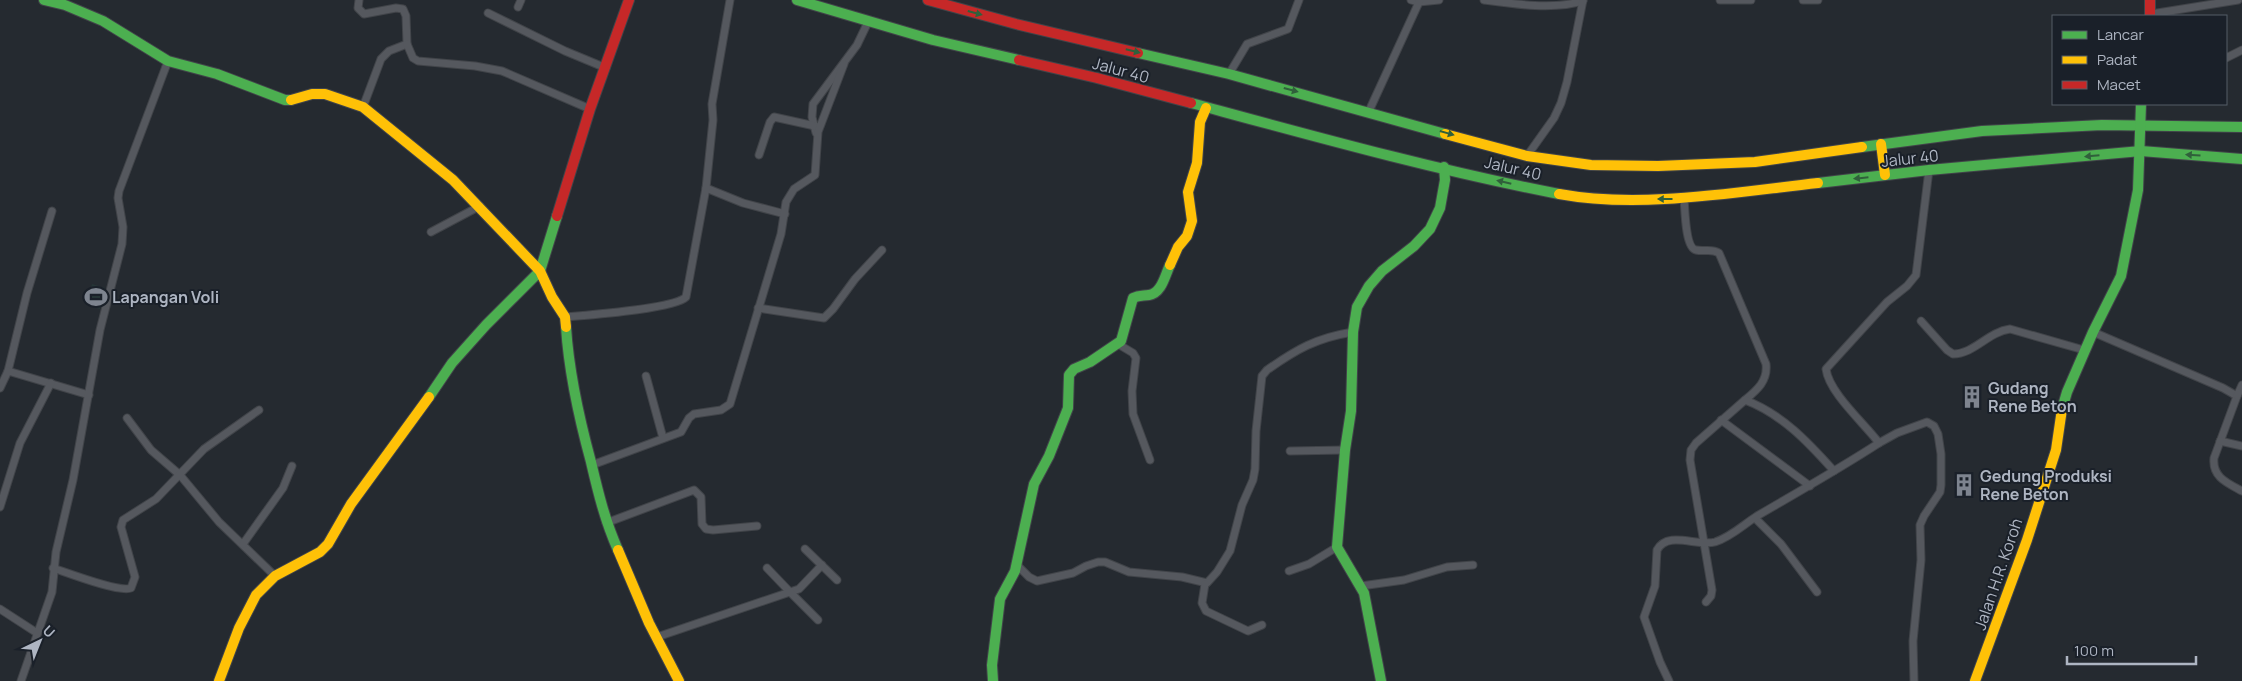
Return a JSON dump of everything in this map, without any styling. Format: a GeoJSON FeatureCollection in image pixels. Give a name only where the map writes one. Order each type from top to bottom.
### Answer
{"type":"FeatureCollection","features":[{"type":"Feature","properties":{"kind":"main road"},"geometry":{"type":"LineString","coordinates":[[44,0],[72,7],[103,21],[168,61],[217,74],[285,100],[296,100],[320,93],[346,99],[363,107],[453,180],[480,206],[540,271],[552,297],[565,318],[568,360],[578,413],[606,523],[657,637],[679,681]]}},
{"type":"Feature","properties":{"kind":"main road"},"geometry":{"type":"LineString","coordinates":[[219,681],[250,605],[275,576],[320,552],[328,544],[351,504],[416,417],[447,370],[486,325],[540,271],[590,109],[606,68],[628,0]]}},
{"type":"Feature","properties":{"kind":"main road","name":"Jalur 40"},"geometry":{"type":"LineString","coordinates":[[797,0],[868,22],[991,55],[1097,78],[1424,164],[1444,167],[1504,183],[1582,198],[1684,198],[1929,170],[2141,151],[2242,159]]}},
{"type":"Feature","properties":{"kind":"main road","name":"Jalur 40"},"geometry":{"type":"LineString","coordinates":[[928,0],[1016,24],[1229,74],[1527,156],[1591,165],[1667,166],[1755,162],[1982,131],[2102,125],[2242,128]]}},
{"type":"Feature","properties":{"kind":"main road"},"geometry":{"type":"LineString","coordinates":[[2150,0],[2151,15]]}},
{"type":"Feature","properties":{"kind":"main road","name":"Jalan H.R. Koroh"},"geometry":{"type":"LineString","coordinates":[[1975,681],[2027,540],[2056,450],[2059,419],[2067,392],[2084,350],[2121,276],[2138,190],[2141,151],[2141,105]]}},
{"type":"Feature","properties":{"kind":"main road"},"geometry":{"type":"LineString","coordinates":[[992,681],[992,665],[1000,599],[1017,565],[1034,484],[1049,456],[1068,408],[1069,375],[1074,369],[1090,362],[1118,344],[1125,332],[1133,298],[1139,295],[1150,295],[1158,291],[1178,247],[1187,236],[1192,221],[1188,192],[1197,163],[1200,122],[1206,108]]}},
{"type":"Feature","properties":{"kind":"main road"},"geometry":{"type":"LineString","coordinates":[[1881,144],[1885,175]]}},
{"type":"Feature","properties":{"kind":"main road"},"geometry":{"type":"LineString","coordinates":[[1381,681],[1364,594],[1337,547],[1345,450],[1351,411],[1353,332],[1357,307],[1369,286],[1382,271],[1414,246],[1430,229],[1440,208],[1445,180],[1444,167]]}},
{"type":"Feature","properties":{"kind":"street"},"geometry":{"type":"LineString","coordinates":[[359,0],[358,8],[364,14],[396,8],[403,9],[406,16],[407,44],[413,58],[418,61],[475,66],[502,71],[590,109]]}},
{"type":"Feature","properties":{"kind":"street"},"geometry":{"type":"LineString","coordinates":[[565,318],[646,308],[680,302],[685,299],[706,188],[713,120],[712,104],[730,0]]}},
{"type":"Feature","properties":{"kind":"street"},"geometry":{"type":"LineString","coordinates":[[1229,74],[1244,48],[1251,42],[1288,29],[1299,0]]}},
{"type":"Feature","properties":{"kind":"street"},"geometry":{"type":"LineString","coordinates":[[1411,0],[1438,0]]}},
{"type":"Feature","properties":{"kind":"street"},"geometry":{"type":"LineString","coordinates":[[1484,0],[1513,4],[1564,5],[1583,1],[1561,103],[1554,118],[1527,156]]}},
{"type":"Feature","properties":{"kind":"street"},"geometry":{"type":"LineString","coordinates":[[1720,0],[1751,0]]}},
{"type":"Feature","properties":{"kind":"street"},"geometry":{"type":"LineString","coordinates":[[1803,0],[1818,0]]}},
{"type":"Feature","properties":{"kind":"street"},"geometry":{"type":"LineString","coordinates":[[2151,15],[2238,0]]}},
{"type":"Feature","properties":{"kind":"street"},"geometry":{"type":"LineString","coordinates":[[1369,111],[1419,1]]}},
{"type":"Feature","properties":{"kind":"street"},"geometry":{"type":"LineString","coordinates":[[488,13],[565,52],[606,68]]}},
{"type":"Feature","properties":{"kind":"street"},"geometry":{"type":"LineString","coordinates":[[817,151],[816,126],[812,118],[813,104],[844,64],[868,22]]}},
{"type":"Feature","properties":{"kind":"street"},"geometry":{"type":"LineString","coordinates":[[363,107],[381,59],[390,51],[407,44]]}},
{"type":"Feature","properties":{"kind":"street"},"geometry":{"type":"LineString","coordinates":[[2227,58],[2242,50]]}},
{"type":"Feature","properties":{"kind":"street"},"geometry":{"type":"LineString","coordinates":[[21,681],[52,592],[53,568],[89,395],[100,330],[122,244],[123,227],[118,198],[119,191],[168,61]]}},
{"type":"Feature","properties":{"kind":"street"},"geometry":{"type":"LineString","coordinates":[[592,465],[683,430],[689,418],[694,414],[721,410],[730,404],[781,234],[786,202],[794,189],[815,175],[818,132],[844,64]]}},
{"type":"Feature","properties":{"kind":"street"},"geometry":{"type":"LineString","coordinates":[[759,155],[770,122],[774,117],[816,126]]}},
{"type":"Feature","properties":{"kind":"street"},"geometry":{"type":"LineString","coordinates":[[1880,443],[1843,401],[1828,377],[1826,369],[1887,302],[1907,286],[1916,275],[1929,170]]}},
{"type":"Feature","properties":{"kind":"street"},"geometry":{"type":"LineString","coordinates":[[706,188],[743,203],[784,214]]}},
{"type":"Feature","properties":{"kind":"street"},"geometry":{"type":"LineString","coordinates":[[1684,198],[1688,240],[1691,248],[1695,250],[1711,250],[1719,254],[1767,370],[1763,383],[1696,442],[1691,450],[1692,476],[1712,590],[1711,596],[1706,602]]}},
{"type":"Feature","properties":{"kind":"street"},"geometry":{"type":"LineString","coordinates":[[431,232],[480,206]]}},
{"type":"Feature","properties":{"kind":"street"},"geometry":{"type":"LineString","coordinates":[[0,388],[8,371],[27,293],[52,210]]}},
{"type":"Feature","properties":{"kind":"street"},"geometry":{"type":"LineString","coordinates":[[758,308],[824,318],[855,279],[882,250]]}},
{"type":"Feature","properties":{"kind":"street"},"geometry":{"type":"LineString","coordinates":[[1921,321],[1947,350],[1953,354],[1959,354],[1970,349],[2000,330],[2010,329],[2084,350]]}},
{"type":"Feature","properties":{"kind":"street"},"geometry":{"type":"LineString","coordinates":[[1262,625],[1248,631],[1206,611],[1202,603],[1205,584],[1217,572],[1230,551],[1242,505],[1253,480],[1262,376],[1267,370],[1306,344],[1331,336],[1353,332]]}},
{"type":"Feature","properties":{"kind":"street"},"geometry":{"type":"LineString","coordinates":[[2093,332],[2223,388],[2237,396]]}},
{"type":"Feature","properties":{"kind":"street"},"geometry":{"type":"LineString","coordinates":[[1118,344],[1136,358],[1132,391],[1133,414],[1150,460]]}},
{"type":"Feature","properties":{"kind":"street"},"geometry":{"type":"LineString","coordinates":[[8,371],[89,395]]}},
{"type":"Feature","properties":{"kind":"street"},"geometry":{"type":"LineString","coordinates":[[646,376],[663,438]]}},
{"type":"Feature","properties":{"kind":"street"},"geometry":{"type":"LineString","coordinates":[[0,505],[13,459],[51,383]]}},
{"type":"Feature","properties":{"kind":"street"},"geometry":{"type":"LineString","coordinates":[[2242,385],[2214,458],[2215,472],[2227,483],[2242,491]]}},
{"type":"Feature","properties":{"kind":"street"},"geometry":{"type":"LineString","coordinates":[[1745,400],[1760,406],[1784,422],[1806,440],[1834,471]]}},
{"type":"Feature","properties":{"kind":"street"},"geometry":{"type":"LineString","coordinates":[[53,568],[105,585],[126,590],[131,588],[134,577],[121,527],[122,522],[126,517],[142,510],[156,500],[204,449],[259,410]]}},
{"type":"Feature","properties":{"kind":"street"},"geometry":{"type":"LineString","coordinates":[[127,418],[150,450],[180,476],[219,522],[275,576]]}},
{"type":"Feature","properties":{"kind":"street"},"geometry":{"type":"LineString","coordinates":[[1720,420],[1810,486]]}},
{"type":"Feature","properties":{"kind":"street"},"geometry":{"type":"LineString","coordinates":[[1669,681],[1644,617],[1655,586],[1657,550],[1660,545],[1669,541],[1705,543],[1717,541],[1897,433],[1927,422],[1934,426],[1938,434],[1941,454],[1940,492],[1920,525],[1921,560],[1913,641],[1914,681]]}},
{"type":"Feature","properties":{"kind":"street"},"geometry":{"type":"LineString","coordinates":[[2220,441],[2242,446]]}},
{"type":"Feature","properties":{"kind":"street"},"geometry":{"type":"LineString","coordinates":[[1290,451],[1345,450]]}},
{"type":"Feature","properties":{"kind":"street"},"geometry":{"type":"LineString","coordinates":[[242,544],[283,488],[292,466]]}},
{"type":"Feature","properties":{"kind":"street"},"geometry":{"type":"LineString","coordinates":[[606,523],[694,490],[701,497],[702,524],[706,529],[757,526]]}},
{"type":"Feature","properties":{"kind":"street"},"geometry":{"type":"LineString","coordinates":[[1755,518],[1781,544],[1817,592]]}},
{"type":"Feature","properties":{"kind":"street"},"geometry":{"type":"LineString","coordinates":[[1289,571],[1309,564],[1337,547]]}},
{"type":"Feature","properties":{"kind":"street"},"geometry":{"type":"LineString","coordinates":[[805,549],[837,580]]}},
{"type":"Feature","properties":{"kind":"street"},"geometry":{"type":"LineString","coordinates":[[1017,565],[1029,577],[1037,580],[1073,573],[1092,564],[1105,562],[1129,572],[1182,577],[1205,584]]}},
{"type":"Feature","properties":{"kind":"street"},"geometry":{"type":"LineString","coordinates":[[657,637],[799,589],[822,565]]}},
{"type":"Feature","properties":{"kind":"street"},"geometry":{"type":"LineString","coordinates":[[1361,586],[1404,580],[1448,567],[1473,565]]}},
{"type":"Feature","properties":{"kind":"street"},"geometry":{"type":"LineString","coordinates":[[766,568],[818,620]]}},
{"type":"Feature","properties":{"kind":"street"},"geometry":{"type":"LineString","coordinates":[[0,609],[37,634]]}},
{"type":"Feature","properties":{"kind":"shaded area","name":"Lapangan Voli"},"geometry":{"type":"Polygon","coordinates":[[[92,284],[105,288],[100,309],[86,305],[92,284]]]}},
{"type":"Feature","properties":{"kind":"traffic: fast"},"geometry":{"type":"LineString","coordinates":[[44,0],[65,5],[103,21],[168,61],[217,74],[285,100],[291,100]]}},
{"type":"Feature","properties":{"kind":"traffic: fast"},"geometry":{"type":"LineString","coordinates":[[797,0],[933,40],[1019,60]]}},
{"type":"Feature","properties":{"kind":"traffic: fast"},"geometry":{"type":"LineString","coordinates":[[1138,53],[1229,74],[1445,134]]}},
{"type":"Feature","properties":{"kind":"traffic: fast"},"geometry":{"type":"LineString","coordinates":[[1191,103],[1420,163],[1559,194]]}},
{"type":"Feature","properties":{"kind":"traffic: fast"},"geometry":{"type":"LineString","coordinates":[[2062,409],[2067,392],[2093,332],[2121,276],[2138,190],[2141,105]]}},
{"type":"Feature","properties":{"kind":"traffic: fast"},"geometry":{"type":"LineString","coordinates":[[1862,147],[1982,131],[2102,125],[2242,127]]}},
{"type":"Feature","properties":{"kind":"traffic: fast"},"geometry":{"type":"LineString","coordinates":[[1818,183],[1929,170],[2141,151],[2242,159]]}},
{"type":"Feature","properties":{"kind":"traffic: fast"},"geometry":{"type":"LineString","coordinates":[[1381,681],[1364,593],[1337,547],[1345,450],[1351,411],[1353,332],[1357,307],[1369,286],[1382,271],[1414,246],[1430,229],[1440,208],[1445,180],[1444,167]]}},
{"type":"Feature","properties":{"kind":"traffic: fast"},"geometry":{"type":"LineString","coordinates":[[429,397],[452,363],[486,325],[540,271],[557,216]]}},
{"type":"Feature","properties":{"kind":"traffic: fast"},"geometry":{"type":"LineString","coordinates":[[993,681],[992,665],[1000,599],[1015,571],[1034,484],[1049,456],[1068,408],[1069,375],[1074,369],[1090,362],[1121,341],[1133,298],[1153,294],[1157,291],[1170,265]]}},
{"type":"Feature","properties":{"kind":"traffic: fast"},"geometry":{"type":"LineString","coordinates":[[566,327],[572,379],[582,429],[602,506],[618,550]]}},
{"type":"Feature","properties":{"kind":"traffic: slow"},"geometry":{"type":"LineString","coordinates":[[291,100],[312,94],[325,94],[363,107],[453,180],[540,271],[552,297],[565,317],[566,327]]}},
{"type":"Feature","properties":{"kind":"traffic: slow"},"geometry":{"type":"LineString","coordinates":[[1170,265],[1178,247],[1187,236],[1192,221],[1188,192],[1197,163],[1200,122],[1206,108]]}},
{"type":"Feature","properties":{"kind":"traffic: slow"},"geometry":{"type":"LineString","coordinates":[[1445,134],[1527,156],[1591,165],[1658,166],[1755,162],[1862,147]]}},
{"type":"Feature","properties":{"kind":"traffic: slow"},"geometry":{"type":"LineString","coordinates":[[1881,144],[1885,175]]}},
{"type":"Feature","properties":{"kind":"traffic: slow"},"geometry":{"type":"LineString","coordinates":[[1559,194],[1622,200],[1688,198],[1818,183]]}},
{"type":"Feature","properties":{"kind":"traffic: slow"},"geometry":{"type":"LineString","coordinates":[[219,681],[239,628],[256,595],[275,576],[320,552],[328,544],[351,504],[429,397]]}},
{"type":"Feature","properties":{"kind":"traffic: slow"},"geometry":{"type":"LineString","coordinates":[[1975,681],[2027,540],[2056,450],[2062,409]]}},
{"type":"Feature","properties":{"kind":"traffic: slow"},"geometry":{"type":"LineString","coordinates":[[618,550],[649,623],[679,681]]}},
{"type":"Feature","properties":{"kind":"traffic: jam"},"geometry":{"type":"LineString","coordinates":[[557,216],[590,109],[629,0]]}},
{"type":"Feature","properties":{"kind":"traffic: jam"},"geometry":{"type":"LineString","coordinates":[[928,0],[1016,24],[1138,53]]}},
{"type":"Feature","properties":{"kind":"traffic: jam"},"geometry":{"type":"LineString","coordinates":[[2150,0],[2150,15]]}},
{"type":"Feature","properties":{"kind":"traffic: jam"},"geometry":{"type":"LineString","coordinates":[[1019,60],[1191,103]]}},
{"type":"Feature","properties":{"kind":"place","name":"Lapangan Voli"},"geometry":{"type":"Point","coordinates":[96,297]}},
{"type":"Feature","properties":{"kind":"place","name":"Gudang Rene Beton"},"geometry":{"type":"Point","coordinates":[1972,397]}},
{"type":"Feature","properties":{"kind":"place","name":"Gedung Produksi Rene Beton"},"geometry":{"type":"Point","coordinates":[1964,485]}}]}
